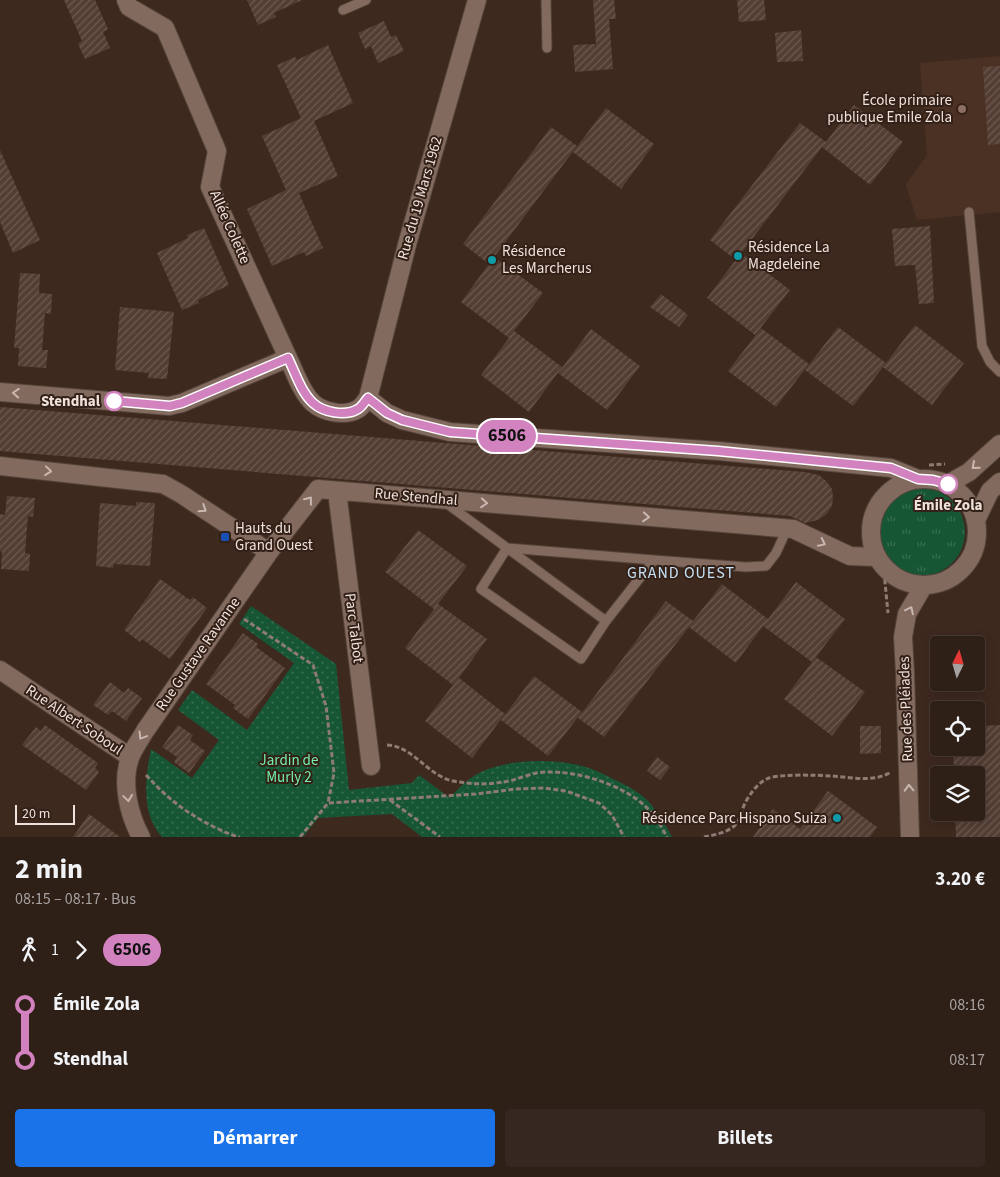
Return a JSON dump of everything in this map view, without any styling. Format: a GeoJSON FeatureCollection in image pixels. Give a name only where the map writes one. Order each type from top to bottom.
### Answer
{"type":"FeatureCollection","features":[{"type":"Feature","properties":{"kind":"street","name":"Allée Colette"},"geometry":{"type":"LineString","coordinates":[[126,0],[129,7],[165,28],[217,151],[210,186],[288,358]]}},
{"type":"Feature","properties":{"kind":"street","name":"Rue du 19 Mars 1962"},"geometry":{"type":"LineString","coordinates":[[368,398],[408,241],[476,0]]}},
{"type":"Feature","properties":{"kind":"street"},"geometry":{"type":"LineString","coordinates":[[0,392],[170,406],[182,403],[288,358],[306,395],[322,409],[347,413],[358,409],[368,398],[387,413],[402,420],[450,432],[709,450],[891,468],[918,479],[948,484],[960,493],[970,506],[976,520],[977,539],[972,556],[961,571],[947,581],[930,586],[912,585],[896,578],[884,569],[876,557],[870,540],[871,523],[876,507],[887,493],[901,484],[918,479]]}},
{"type":"Feature","properties":{"kind":"street"},"geometry":{"type":"LineString","coordinates":[[948,484],[968,472],[1000,444]]}},
{"type":"Feature","properties":{"kind":"street"},"geometry":{"type":"LineString","coordinates":[[0,466],[163,484],[269,552]]}},
{"type":"Feature","properties":{"kind":"street"},"geometry":{"type":"LineString","coordinates":[[976,520],[990,491],[1000,482]]}},
{"type":"Feature","properties":{"kind":"street","name":"Rue Stendhal"},"geometry":{"type":"LineString","coordinates":[[269,552],[318,489],[793,529],[850,556],[876,557]]}},
{"type":"Feature","properties":{"kind":"street","name":"Parc Talbot"},"geometry":{"type":"LineString","coordinates":[[337,490],[372,766]]}},
{"type":"Feature","properties":{"kind":"street","name":"Rue Gustave Ravanne"},"geometry":{"type":"LineString","coordinates":[[130,757],[145,731],[269,552]]}},
{"type":"Feature","properties":{"kind":"street","name":"Rue des Pléiades"},"geometry":{"type":"LineString","coordinates":[[910,837],[905,673],[902,637],[907,614],[924,585]]}},
{"type":"Feature","properties":{"kind":"street","name":"Rue Albert Soboul"},"geometry":{"type":"LineString","coordinates":[[0,670],[130,757],[126,774],[130,811],[141,837]]}},
{"type":"Feature","properties":{"kind":"lane"},"geometry":{"type":"LineString","coordinates":[[343,10],[366,0]]}},
{"type":"Feature","properties":{"kind":"lane"},"geometry":{"type":"LineString","coordinates":[[546,0],[547,48]]}},
{"type":"Feature","properties":{"kind":"lane"},"geometry":{"type":"LineString","coordinates":[[969,212],[982,346],[990,362],[1000,372]]}},
{"type":"Feature","properties":{"kind":"lane"},"geometry":{"type":"LineString","coordinates":[[442,499],[606,621]]}},
{"type":"Feature","properties":{"kind":"lane"},"geometry":{"type":"LineString","coordinates":[[507,548],[746,568],[766,566],[776,553],[787,529]]}},
{"type":"Feature","properties":{"kind":"lane"},"geometry":{"type":"LineString","coordinates":[[507,548],[481,589],[581,658],[606,621],[654,560]]}},
{"type":"Feature","properties":{"kind":"path"},"geometry":{"type":"LineString","coordinates":[[918,479],[924,465],[952,462]]}},
{"type":"Feature","properties":{"kind":"path"},"geometry":{"type":"LineString","coordinates":[[229,610],[313,665],[326,706],[334,773],[328,803],[300,837]]}},
{"type":"Feature","properties":{"kind":"path"},"geometry":{"type":"LineString","coordinates":[[369,744],[391,745],[406,751],[438,776],[473,785],[510,780],[545,772],[582,774],[622,790],[645,806],[658,820],[667,837]]}},
{"type":"Feature","properties":{"kind":"path"},"geometry":{"type":"LineString","coordinates":[[130,757],[163,794],[190,815],[240,837]]}},
{"type":"Feature","properties":{"kind":"path"},"geometry":{"type":"LineString","coordinates":[[704,837],[720,834],[733,827],[739,820],[745,803],[756,787],[768,778],[829,776],[861,779],[886,775],[908,762]]}},
{"type":"Feature","properties":{"kind":"path"},"geometry":{"type":"LineString","coordinates":[[328,803],[544,788],[566,791],[599,803],[612,815],[624,837]]}},
{"type":"Feature","properties":{"kind":"path"},"geometry":{"type":"LineString","coordinates":[[390,800],[440,837]]}},
{"type":"Feature","properties":{"kind":"shaded area","name":"École primaire publique Emile Zola"},"geometry":{"type":"Polygon","coordinates":[[[1000,56],[1000,212],[917,220],[906,185],[927,155],[920,63],[1000,56]]]}},
{"type":"Feature","properties":{"kind":"green space"},"geometry":{"type":"Polygon","coordinates":[[[921,488],[938,491],[946,495],[958,507],[962,515],[965,532],[962,549],[958,557],[946,569],[938,573],[921,576],[904,573],[896,569],[884,557],[880,549],[877,532],[880,515],[884,507],[896,495],[904,491],[921,488]]]}},
{"type":"Feature","properties":{"kind":"green space","name":"Jardin de Murly 2"},"geometry":{"type":"Polygon","coordinates":[[[251,606],[336,664],[349,790],[412,783],[419,775],[450,798],[474,776],[495,767],[538,761],[567,763],[595,770],[637,792],[656,810],[672,837],[422,837],[392,814],[318,818],[303,837],[162,837],[155,828],[151,818],[146,796],[147,772],[151,749],[192,778],[219,740],[178,710],[192,690],[247,730],[294,663],[239,624],[251,606]]]}},
{"type":"Feature","properties":{"kind":"building"},"geometry":{"type":"Polygon","coordinates":[[[64,0],[95,0],[108,29],[103,32],[110,48],[85,59],[78,44],[82,41],[64,0]]]}},
{"type":"Feature","properties":{"kind":"building"},"geometry":{"type":"Polygon","coordinates":[[[247,0],[302,0],[274,13],[276,17],[258,25],[247,0]]]}},
{"type":"Feature","properties":{"kind":"building"},"geometry":{"type":"Polygon","coordinates":[[[593,0],[614,0],[616,19],[609,19],[613,69],[575,72],[573,45],[596,44],[593,0]]]}},
{"type":"Feature","properties":{"kind":"building"},"geometry":{"type":"Polygon","coordinates":[[[737,0],[764,0],[766,20],[739,22],[737,0]]]}},
{"type":"Feature","properties":{"kind":"building"},"geometry":{"type":"Polygon","coordinates":[[[384,21],[391,37],[396,35],[404,51],[378,63],[371,46],[365,49],[358,33],[384,21]]]}},
{"type":"Feature","properties":{"kind":"building"},"geometry":{"type":"Polygon","coordinates":[[[801,30],[803,61],[777,62],[775,33],[801,30]]]}},
{"type":"Feature","properties":{"kind":"building"},"geometry":{"type":"Polygon","coordinates":[[[328,45],[353,103],[314,121],[338,176],[299,193],[323,248],[306,256],[304,252],[272,266],[247,209],[286,190],[262,136],[301,118],[277,65],[295,57],[297,60],[328,45]]]}},
{"type":"Feature","properties":{"kind":"building"},"geometry":{"type":"Polygon","coordinates":[[[1000,66],[1000,144],[988,145],[983,67],[1000,66]]]}},
{"type":"Feature","properties":{"kind":"building"},"geometry":{"type":"Polygon","coordinates":[[[854,105],[903,142],[870,185],[822,147],[736,260],[710,240],[800,123],[826,142],[854,105]]]}},
{"type":"Feature","properties":{"kind":"building"},"geometry":{"type":"Polygon","coordinates":[[[606,108],[654,144],[621,189],[573,152],[606,108]]]}},
{"type":"Feature","properties":{"kind":"building"},"geometry":{"type":"Polygon","coordinates":[[[551,127],[577,146],[489,264],[463,244],[551,127]]]}},
{"type":"Feature","properties":{"kind":"building"},"geometry":{"type":"Polygon","coordinates":[[[0,150],[40,240],[13,253],[0,222],[0,150]]]}},
{"type":"Feature","properties":{"kind":"building"},"geometry":{"type":"Polygon","coordinates":[[[930,226],[934,303],[919,304],[915,265],[895,266],[892,229],[930,226]]]}},
{"type":"Feature","properties":{"kind":"building"},"geometry":{"type":"Polygon","coordinates":[[[204,228],[229,285],[198,300],[199,303],[182,310],[157,253],[188,238],[187,235],[204,228]]]}},
{"type":"Feature","properties":{"kind":"building"},"geometry":{"type":"Polygon","coordinates":[[[741,253],[790,290],[755,335],[707,298],[741,253]]]}},
{"type":"Feature","properties":{"kind":"building"},"geometry":{"type":"Polygon","coordinates":[[[494,257],[543,293],[514,331],[562,367],[529,412],[481,375],[509,338],[461,302],[494,257]]]}},
{"type":"Feature","properties":{"kind":"building"},"geometry":{"type":"Polygon","coordinates":[[[20,273],[40,274],[39,293],[52,294],[51,314],[45,313],[42,350],[48,350],[46,368],[18,366],[19,348],[14,348],[20,273]]]}},
{"type":"Feature","properties":{"kind":"building"},"geometry":{"type":"Polygon","coordinates":[[[661,294],[688,315],[679,327],[650,307],[661,294]]]}},
{"type":"Feature","properties":{"kind":"building"},"geometry":{"type":"Polygon","coordinates":[[[120,307],[174,312],[167,379],[148,378],[149,373],[115,370],[120,307]]]}},
{"type":"Feature","properties":{"kind":"building"},"geometry":{"type":"Polygon","coordinates":[[[915,325],[964,363],[932,405],[883,367],[853,406],[805,370],[838,327],[886,363],[915,325]]]}},
{"type":"Feature","properties":{"kind":"building"},"geometry":{"type":"Polygon","coordinates":[[[761,328],[809,364],[776,407],[728,371],[761,328]]]}},
{"type":"Feature","properties":{"kind":"building"},"geometry":{"type":"Polygon","coordinates":[[[591,329],[640,366],[607,410],[558,373],[591,329]]]}},
{"type":"Feature","properties":{"kind":"building"},"geometry":{"type":"Polygon","coordinates":[[[0,407],[805,472],[819,475],[827,482],[832,489],[833,498],[832,506],[827,514],[818,520],[805,523],[790,516],[0,451],[0,407]]]}},
{"type":"Feature","properties":{"kind":"building"},"geometry":{"type":"Polygon","coordinates":[[[7,496],[35,498],[33,517],[28,516],[25,553],[30,554],[29,571],[1,569],[0,514],[5,515],[7,496]]]}},
{"type":"Feature","properties":{"kind":"building"},"geometry":{"type":"Polygon","coordinates":[[[136,502],[155,503],[150,566],[114,564],[113,568],[96,566],[100,503],[136,506],[136,502]]]}},
{"type":"Feature","properties":{"kind":"building"},"geometry":{"type":"Polygon","coordinates":[[[418,530],[467,566],[438,604],[487,639],[459,678],[505,714],[472,758],[425,721],[453,685],[405,648],[434,609],[385,572],[418,530]]]}},
{"type":"Feature","properties":{"kind":"building"},"geometry":{"type":"Polygon","coordinates":[[[160,579],[190,600],[193,597],[207,608],[170,659],[142,639],[140,642],[124,630],[160,579]]]}},
{"type":"Feature","properties":{"kind":"building"},"geometry":{"type":"Polygon","coordinates":[[[796,582],[845,619],[812,662],[763,626],[736,663],[689,627],[604,737],[578,718],[666,601],[693,621],[722,584],[768,619],[796,582]]]}},
{"type":"Feature","properties":{"kind":"building"},"geometry":{"type":"Polygon","coordinates":[[[243,633],[258,644],[256,647],[285,668],[248,719],[233,708],[235,705],[206,684],[243,633]]]}},
{"type":"Feature","properties":{"kind":"building"},"geometry":{"type":"Polygon","coordinates":[[[816,657],[865,692],[832,736],[784,699],[816,657]]]}},
{"type":"Feature","properties":{"kind":"building"},"geometry":{"type":"Polygon","coordinates":[[[534,676],[582,712],[548,756],[501,720],[534,676]]]}},
{"type":"Feature","properties":{"kind":"building"},"geometry":{"type":"Polygon","coordinates":[[[110,682],[124,693],[128,688],[142,698],[126,721],[112,711],[108,715],[93,705],[110,682]]]}},
{"type":"Feature","properties":{"kind":"building"},"geometry":{"type":"Polygon","coordinates":[[[45,725],[98,763],[95,768],[99,772],[86,790],[22,745],[36,727],[41,731],[45,725]]]}},
{"type":"Feature","properties":{"kind":"building"},"geometry":{"type":"Polygon","coordinates":[[[178,725],[193,735],[190,740],[205,751],[189,773],[174,762],[177,757],[162,747],[178,725]]]}},
{"type":"Feature","properties":{"kind":"building"},"geometry":{"type":"Polygon","coordinates":[[[1000,725],[1000,837],[956,837],[955,821],[985,821],[985,766],[954,766],[953,756],[985,756],[985,726],[1000,725]]]}},
{"type":"Feature","properties":{"kind":"building"},"geometry":{"type":"Polygon","coordinates":[[[860,726],[881,726],[881,753],[860,754],[860,726]]]}},
{"type":"Feature","properties":{"kind":"building"},"geometry":{"type":"Polygon","coordinates":[[[657,757],[670,767],[660,780],[647,771],[657,757]]]}},
{"type":"Feature","properties":{"kind":"building","name":"Résidence Parc Hispano Suiza"},"geometry":{"type":"Polygon","coordinates":[[[828,791],[877,827],[870,837],[753,837],[773,809],[800,829],[828,791]]]}},
{"type":"Feature","properties":{"kind":"building"},"geometry":{"type":"Polygon","coordinates":[[[89,814],[120,837],[73,837],[89,814]]]}},
{"type":"Feature","properties":{"kind":"bus line","name":"6506"},"geometry":{"type":"LineString","coordinates":[[114,401],[170,406],[182,403],[288,358],[306,395],[313,403],[322,409],[336,412],[347,413],[358,409],[368,398],[387,413],[402,420],[450,432],[718,451],[891,468],[918,479],[948,484]]}},
{"type":"Feature","properties":{"kind":"place","name":"École primaire publique Emile Zola"},"geometry":{"type":"Point","coordinates":[962,109]}},
{"type":"Feature","properties":{"kind":"place","name":"Résidence La Magdeleine"},"geometry":{"type":"Point","coordinates":[738,256]}},
{"type":"Feature","properties":{"kind":"place","name":"Résidence Les Marcherus"},"geometry":{"type":"Point","coordinates":[492,260]}},
{"type":"Feature","properties":{"kind":"place","name":"Stendhal"},"geometry":{"type":"Point","coordinates":[114,401]}},
{"type":"Feature","properties":{"kind":"place","name":"Émile Zola"},"geometry":{"type":"Point","coordinates":[948,484]}},
{"type":"Feature","properties":{"kind":"place","name":"Hauts du Grand Ouest"},"geometry":{"type":"Point","coordinates":[225,537]}},
{"type":"Feature","properties":{"kind":"place","name":"Résidence Parc Hispano Suiza"},"geometry":{"type":"Point","coordinates":[837,818]}},
{"type":"Feature","properties":{"kind":"district","name":"GRAND OUEST"},"geometry":{"type":"Point","coordinates":[681,573]}}]}
